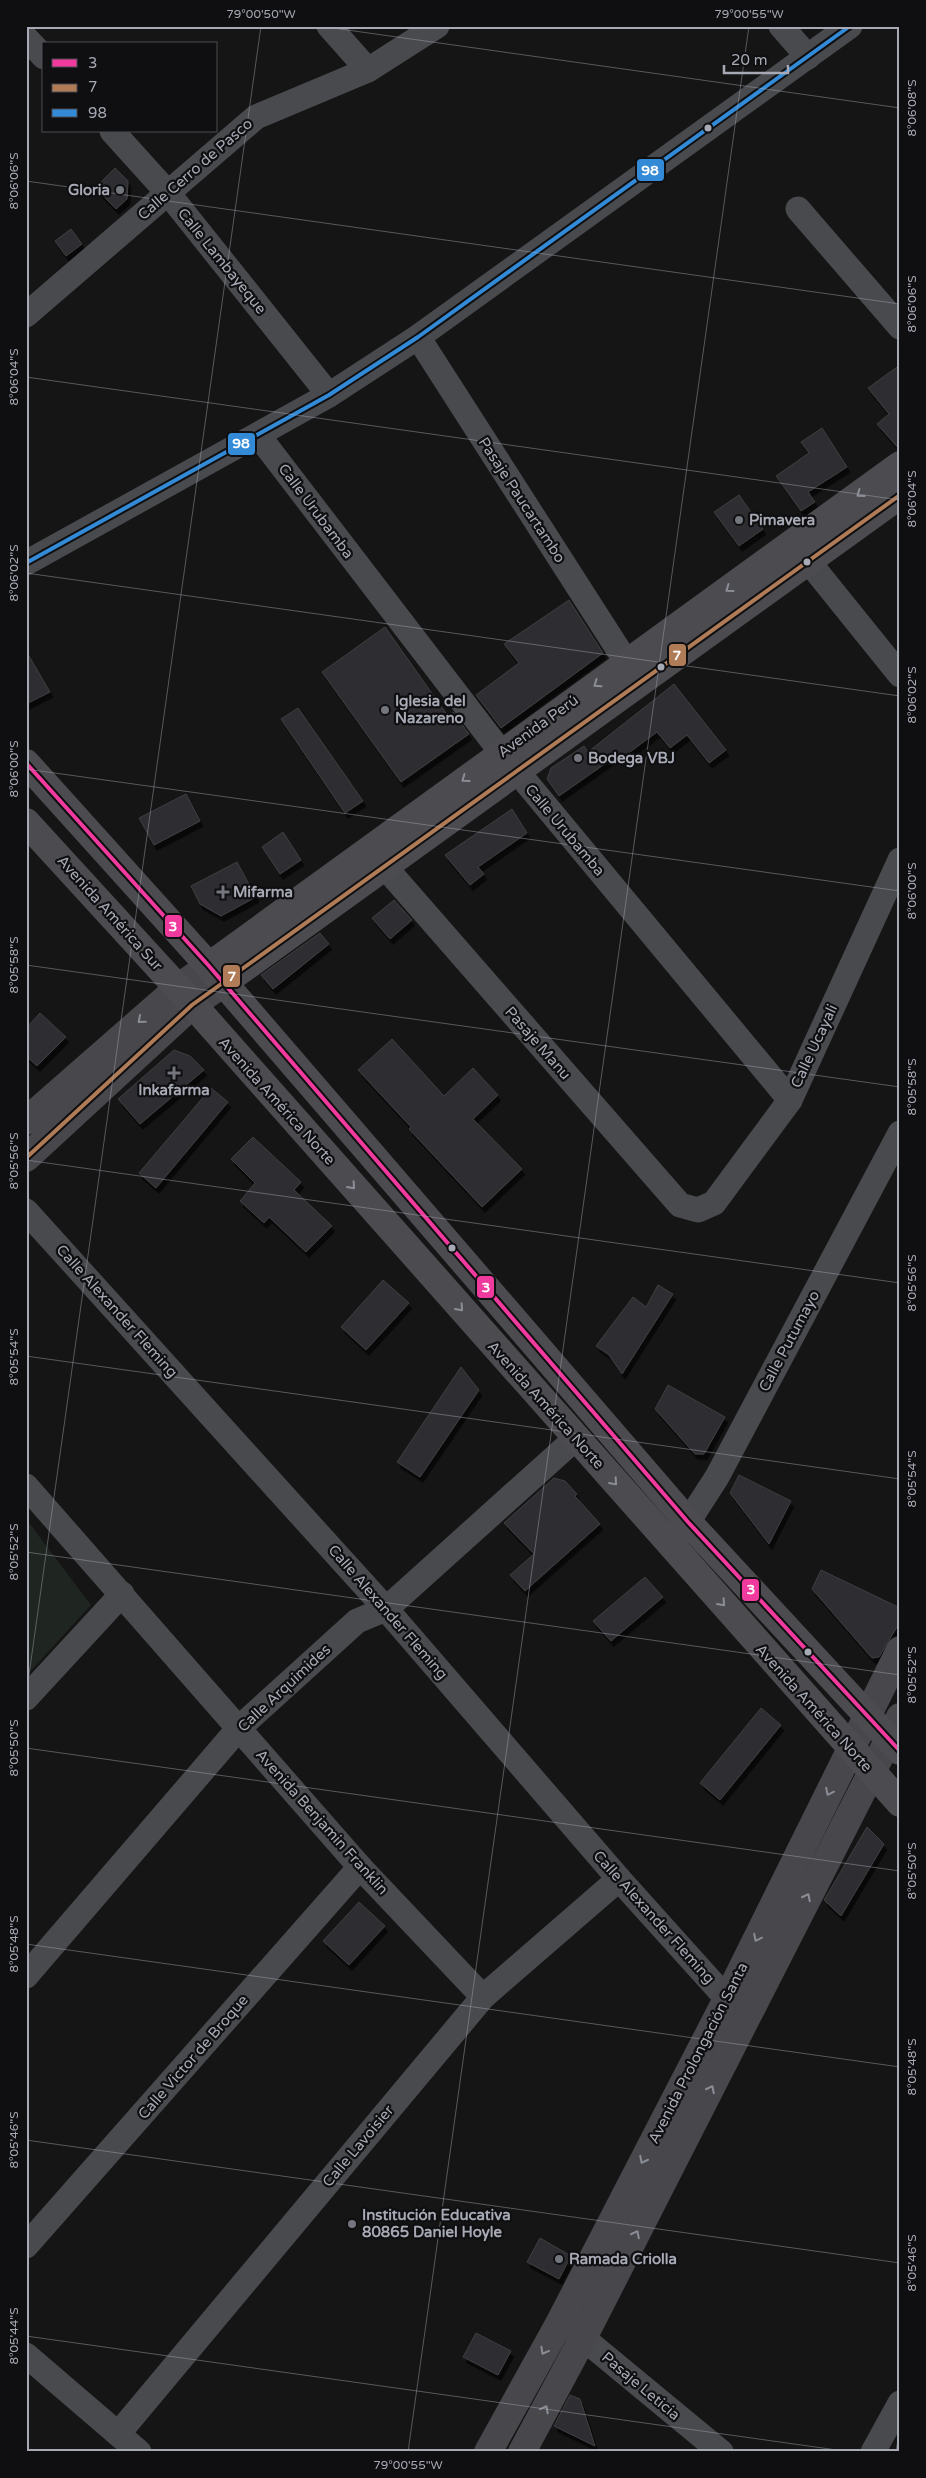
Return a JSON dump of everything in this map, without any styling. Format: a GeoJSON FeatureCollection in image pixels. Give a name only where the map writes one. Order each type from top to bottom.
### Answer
{"type":"FeatureCollection","features":[{"type":"Feature","properties":{"kind":"main road","name":"Avenida Perú"},"geometry":{"type":"LineString","coordinates":[[216,974],[800,552],[900,465]]}},
{"type":"Feature","properties":{"kind":"main road","name":"Avenida Perú"},"geometry":{"type":"LineString","coordinates":[[216,974],[384,867],[627,663],[800,552],[900,495]]}},
{"type":"Feature","properties":{"kind":"main road"},"geometry":{"type":"LineString","coordinates":[[26,763],[216,974]]}},
{"type":"Feature","properties":{"kind":"main road","name":"Avenida América Sur"},"geometry":{"type":"LineString","coordinates":[[26,822],[185,997]]}},
{"type":"Feature","properties":{"kind":"main road","name":"Avenida América Norte"},"geometry":{"type":"LineString","coordinates":[[216,974],[688,1522],[867,1714],[896,1735]]}},
{"type":"Feature","properties":{"kind":"main road","name":"Avenida América Norte"},"geometry":{"type":"LineString","coordinates":[[185,997],[900,1804]]}},
{"type":"Feature","properties":{"kind":"street"},"geometry":{"type":"LineString","coordinates":[[329,26],[368,70]]}},
{"type":"Feature","properties":{"kind":"street","name":"Calle Cerro de Pasco"},"geometry":{"type":"LineString","coordinates":[[26,316],[256,117],[368,70],[437,26]]}},
{"type":"Feature","properties":{"kind":"street"},"geometry":{"type":"LineString","coordinates":[[781,26],[808,57]]}},
{"type":"Feature","properties":{"kind":"street"},"geometry":{"type":"LineString","coordinates":[[26,563],[329,395],[418,337],[850,26]]}},
{"type":"Feature","properties":{"kind":"street"},"geometry":{"type":"LineString","coordinates":[[26,38],[42,55]]}},
{"type":"Feature","properties":{"kind":"street","name":"Calle Lambayeque"},"geometry":{"type":"LineString","coordinates":[[113,132],[168,193],[329,395]]}},
{"type":"Feature","properties":{"kind":"street"},"geometry":{"type":"LineString","coordinates":[[798,208],[900,327]]}},
{"type":"Feature","properties":{"kind":"street","name":"Pasaje Paucartambo"},"geometry":{"type":"LineString","coordinates":[[418,337],[627,663]]}},
{"type":"Feature","properties":{"kind":"street","name":"Calle Urubamba"},"geometry":{"type":"LineString","coordinates":[[258,434],[508,762],[790,1100]]}},
{"type":"Feature","properties":{"kind":"street"},"geometry":{"type":"LineString","coordinates":[[800,552],[900,674]]}},
{"type":"Feature","properties":{"kind":"street","name":"Calle Ucayali"},"geometry":{"type":"LineString","coordinates":[[698,1210],[714,1203],[790,1100],[900,860]]}},
{"type":"Feature","properties":{"kind":"street","name":"Pasaje Manu"},"geometry":{"type":"LineString","coordinates":[[384,867],[680,1205],[698,1210]]}},
{"type":"Feature","properties":{"kind":"street","name":"Avenida Perú"},"geometry":{"type":"LineString","coordinates":[[185,997],[216,974]]}},
{"type":"Feature","properties":{"kind":"street"},"geometry":{"type":"LineString","coordinates":[[26,1121],[185,997]]}},
{"type":"Feature","properties":{"kind":"street"},"geometry":{"type":"LineString","coordinates":[[26,1158],[185,997]]}},
{"type":"Feature","properties":{"kind":"street","name":"Calle Putumayo"},"geometry":{"type":"LineString","coordinates":[[669,1543],[688,1522],[717,1477],[900,1133]]}},
{"type":"Feature","properties":{"kind":"street","name":"Calle Alexander Fleming"},"geometry":{"type":"LineString","coordinates":[[26,1211],[386,1609],[619,1879],[727,1999],[750,2012]]}},
{"type":"Feature","properties":{"kind":"street","name":"Calle Arquimides"},"geometry":{"type":"LineString","coordinates":[[26,1976],[238,1728],[357,1621],[386,1609],[576,1438]]}},
{"type":"Feature","properties":{"kind":"street","name":"Avenida Benjamin Franklin"},"geometry":{"type":"LineString","coordinates":[[26,1486],[360,1868],[483,1996]]}},
{"type":"Feature","properties":{"kind":"street"},"geometry":{"type":"LineString","coordinates":[[26,1698],[122,1594]]}},
{"type":"Feature","properties":{"kind":"street","name":"Avenida Prolongación Santa"},"geometry":{"type":"LineString","coordinates":[[488,2452],[560,2322],[727,1999],[900,1650]]}},
{"type":"Feature","properties":{"kind":"street","name":"Avenida Prolongación Santa"},"geometry":{"type":"LineString","coordinates":[[522,2452],[583,2338],[723,2065],[871,1771],[896,1735]]}},
{"type":"Feature","properties":{"kind":"street","name":"Calle Victor de Broque"},"geometry":{"type":"LineString","coordinates":[[26,2246],[360,1868]]}},
{"type":"Feature","properties":{"kind":"street","name":"Calle Lavoisier"},"geometry":{"type":"LineString","coordinates":[[118,2434],[483,1996],[619,1879]]}},
{"type":"Feature","properties":{"kind":"street"},"geometry":{"type":"LineString","coordinates":[[698,2052],[723,2065]]}},
{"type":"Feature","properties":{"kind":"street","name":"Pasaje Leticia"},"geometry":{"type":"LineString","coordinates":[[560,2322],[583,2338],[721,2452]]}},
{"type":"Feature","properties":{"kind":"street"},"geometry":{"type":"LineString","coordinates":[[26,2355],[138,2452]]}},
{"type":"Feature","properties":{"kind":"street"},"geometry":{"type":"LineString","coordinates":[[885,2444],[900,2403]]}},
{"type":"Feature","properties":{"kind":"shaded area"},"geometry":{"type":"Polygon","coordinates":[[[26,1519],[91,1605],[26,1676],[26,1519]]]}},
{"type":"Feature","properties":{"kind":"building"},"geometry":{"type":"Polygon","coordinates":[[[115,168],[128,181],[127,199],[116,209],[95,188],[115,168]]]}},
{"type":"Feature","properties":{"kind":"building"},"geometry":{"type":"Polygon","coordinates":[[[71,229],[82,244],[66,256],[55,241],[71,229]]]}},
{"type":"Feature","properties":{"kind":"building"},"geometry":{"type":"Polygon","coordinates":[[[900,365],[900,450],[877,424],[889,414],[868,388],[900,365]]]}},
{"type":"Feature","properties":{"kind":"building"},"geometry":{"type":"Polygon","coordinates":[[[822,428],[847,467],[808,492],[815,502],[801,511],[776,476],[809,453],[801,442],[822,428]]]}},
{"type":"Feature","properties":{"kind":"building","name":"Pimavera"},"geometry":{"type":"Polygon","coordinates":[[[739,495],[763,529],[739,546],[714,512],[739,495]]]}},
{"type":"Feature","properties":{"kind":"building"},"geometry":{"type":"Polygon","coordinates":[[[569,600],[603,653],[501,728],[476,695],[519,663],[504,644],[569,600]]]}},
{"type":"Feature","properties":{"kind":"building","name":"Iglesia del Nazareno"},"geometry":{"type":"Polygon","coordinates":[[[385,627],[448,716],[453,712],[469,734],[401,782],[322,672],[385,627]]]}},
{"type":"Feature","properties":{"kind":"building"},"geometry":{"type":"Polygon","coordinates":[[[26,651],[50,692],[26,704],[26,651]]]}},
{"type":"Feature","properties":{"kind":"building"},"geometry":{"type":"Polygon","coordinates":[[[674,684],[726,750],[709,763],[687,735],[670,748],[657,732],[619,760],[616,756],[559,796],[547,779],[551,768],[584,746],[588,752],[674,684]]]}},
{"type":"Feature","properties":{"kind":"building"},"geometry":{"type":"Polygon","coordinates":[[[298,708],[363,801],[345,813],[281,719],[298,708]]]}},
{"type":"Feature","properties":{"kind":"building"},"geometry":{"type":"Polygon","coordinates":[[[186,794],[200,821],[154,845],[139,818],[186,794]]]}},
{"type":"Feature","properties":{"kind":"building"},"geometry":{"type":"Polygon","coordinates":[[[512,809],[527,833],[478,867],[484,874],[470,885],[445,855],[512,809]]]}},
{"type":"Feature","properties":{"kind":"building"},"geometry":{"type":"Polygon","coordinates":[[[283,832],[301,860],[280,874],[262,847],[283,832]]]}},
{"type":"Feature","properties":{"kind":"building","name":"Mifarma"},"geometry":{"type":"Polygon","coordinates":[[[237,862],[256,897],[221,916],[200,904],[191,886],[237,862]]]}},
{"type":"Feature","properties":{"kind":"building"},"geometry":{"type":"Polygon","coordinates":[[[394,900],[412,920],[390,939],[372,918],[394,900]]]}},
{"type":"Feature","properties":{"kind":"building"},"geometry":{"type":"Polygon","coordinates":[[[320,933],[329,944],[273,989],[261,975],[320,933]]]}},
{"type":"Feature","properties":{"kind":"building"},"geometry":{"type":"Polygon","coordinates":[[[40,1013],[66,1037],[37,1066],[26,1056],[26,1028],[40,1013]]]}},
{"type":"Feature","properties":{"kind":"building"},"geometry":{"type":"Polygon","coordinates":[[[392,1039],[444,1096],[473,1068],[498,1095],[473,1119],[522,1169],[482,1207],[409,1129],[411,1127],[358,1070],[392,1039]]]}},
{"type":"Feature","properties":{"kind":"building"},"geometry":{"type":"Polygon","coordinates":[[[174,1050],[190,1056],[204,1070],[140,1124],[118,1099],[174,1050]]]}},
{"type":"Feature","properties":{"kind":"building"},"geometry":{"type":"Polygon","coordinates":[[[211,1088],[228,1102],[156,1188],[139,1173],[211,1088]]]}},
{"type":"Feature","properties":{"kind":"building"},"geometry":{"type":"Polygon","coordinates":[[[253,1137],[301,1182],[294,1190],[332,1226],[306,1252],[269,1217],[264,1223],[240,1201],[255,1183],[231,1159],[253,1137]]]}},
{"type":"Feature","properties":{"kind":"building"},"geometry":{"type":"Polygon","coordinates":[[[383,1280],[409,1303],[366,1350],[341,1327],[383,1280]]]}},
{"type":"Feature","properties":{"kind":"building"},"geometry":{"type":"Polygon","coordinates":[[[658,1285],[673,1294],[622,1374],[609,1355],[596,1346],[633,1297],[646,1307],[658,1285]]]}},
{"type":"Feature","properties":{"kind":"building"},"geometry":{"type":"Polygon","coordinates":[[[461,1367],[479,1390],[420,1477],[397,1462],[461,1367]]]}},
{"type":"Feature","properties":{"kind":"building"},"geometry":{"type":"Polygon","coordinates":[[[668,1385],[725,1417],[704,1454],[695,1454],[655,1409],[668,1385]]]}},
{"type":"Feature","properties":{"kind":"building"},"geometry":{"type":"Polygon","coordinates":[[[739,1475],[791,1501],[769,1544],[730,1493],[739,1475]]]}},
{"type":"Feature","properties":{"kind":"building"},"geometry":{"type":"Polygon","coordinates":[[[554,1478],[565,1481],[577,1494],[575,1496],[600,1524],[525,1591],[510,1575],[534,1554],[504,1523],[554,1478]]]}},
{"type":"Feature","properties":{"kind":"building"},"geometry":{"type":"Polygon","coordinates":[[[821,1570],[900,1608],[900,1622],[879,1657],[872,1658],[812,1589],[821,1570]]]}},
{"type":"Feature","properties":{"kind":"building"},"geometry":{"type":"Polygon","coordinates":[[[645,1577],[663,1597],[611,1641],[593,1621],[645,1577]]]}},
{"type":"Feature","properties":{"kind":"building"},"geometry":{"type":"Polygon","coordinates":[[[761,1708],[781,1725],[720,1800],[700,1783],[761,1708]]]}},
{"type":"Feature","properties":{"kind":"building"},"geometry":{"type":"Polygon","coordinates":[[[867,1827],[884,1844],[841,1916],[824,1900],[867,1827]]]}},
{"type":"Feature","properties":{"kind":"building"},"geometry":{"type":"Polygon","coordinates":[[[359,1902],[385,1926],[349,1965],[323,1941],[359,1902]]]}},
{"type":"Feature","properties":{"kind":"building"},"geometry":{"type":"Polygon","coordinates":[[[540,2238],[571,2256],[559,2279],[527,2262],[540,2238]]]}},
{"type":"Feature","properties":{"kind":"building"},"geometry":{"type":"Polygon","coordinates":[[[476,2333],[511,2351],[498,2375],[463,2357],[476,2333]]]}},
{"type":"Feature","properties":{"kind":"building"},"geometry":{"type":"Polygon","coordinates":[[[570,2395],[580,2399],[595,2446],[554,2426],[570,2395]]]}},
{"type":"Feature","properties":{"kind":"transit line","name":"98"},"geometry":{"type":"LineString","coordinates":[[26,563],[329,395],[418,337],[850,26]]}},
{"type":"Feature","properties":{"kind":"transit line","name":"7"},"geometry":{"type":"LineString","coordinates":[[26,1158],[192,1005],[900,495]]}},
{"type":"Feature","properties":{"kind":"transit line","name":"3"},"geometry":{"type":"LineString","coordinates":[[26,763],[209,966],[688,1522],[900,1751]]}},
{"type":"Feature","properties":{"kind":"place","name":"Gloria"},"geometry":{"type":"Point","coordinates":[120,190]}},
{"type":"Feature","properties":{"kind":"place","name":"Pimavera"},"geometry":{"type":"Point","coordinates":[739,520]}},
{"type":"Feature","properties":{"kind":"place","name":"Iglesia del Nazareno"},"geometry":{"type":"Point","coordinates":[385,710]}},
{"type":"Feature","properties":{"kind":"place","name":"Bodega VBJ"},"geometry":{"type":"Point","coordinates":[578,758]}},
{"type":"Feature","properties":{"kind":"place","name":"Mifarma"},"geometry":{"type":"Point","coordinates":[223,892]}},
{"type":"Feature","properties":{"kind":"place","name":"Inkafarma"},"geometry":{"type":"Point","coordinates":[174,1073]}},
{"type":"Feature","properties":{"kind":"place","name":"Institución Educativa 80865 Daniel Hoyle"},"geometry":{"type":"Point","coordinates":[352,2224]}},
{"type":"Feature","properties":{"kind":"place","name":"Ramada Criolla"},"geometry":{"type":"Point","coordinates":[559,2259]}}]}
